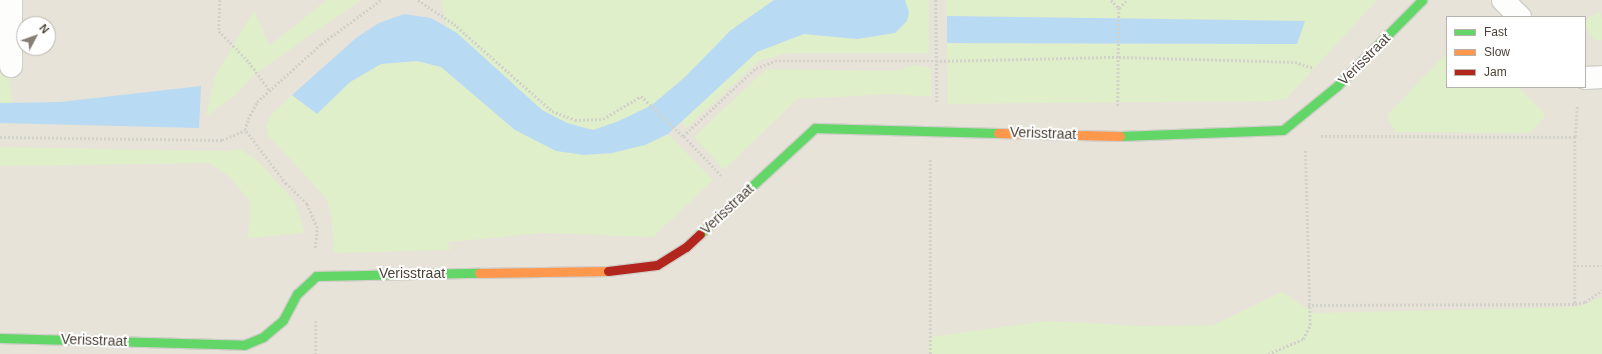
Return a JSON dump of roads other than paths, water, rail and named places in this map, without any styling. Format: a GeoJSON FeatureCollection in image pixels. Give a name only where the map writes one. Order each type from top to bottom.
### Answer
{"type":"FeatureCollection","features":[{"type":"Feature","properties":{"kind":"street"},"geometry":{"type":"LineString","coordinates":[[11,0],[11,66]]}},
{"type":"Feature","properties":{"kind":"street","name":"Verisstraat"},"geometry":{"type":"LineString","coordinates":[[0,338],[244,345],[262,337],[283,320],[297,294],[316,276],[617,272],[657,266],[686,247],[815,128],[1117,136],[1283,130],[1337,86],[1422,0]]}},
{"type":"Feature","properties":{"kind":"street"},"geometry":{"type":"LineString","coordinates":[[1503,0],[1519,16]]}},
{"type":"Feature","properties":{"kind":"street"},"geometry":{"type":"LineString","coordinates":[[1586,78],[1602,77]]}},
{"type":"Feature","properties":{"kind":"water"},"geometry":{"type":"Polygon","coordinates":[[[774,0],[905,0],[909,12],[907,21],[895,33],[857,39],[804,34],[757,52],[668,134],[645,145],[612,153],[584,155],[556,151],[515,130],[441,67],[417,61],[381,64],[350,82],[317,114],[292,95],[356,38],[379,23],[404,14],[431,18],[457,33],[542,110],[567,123],[593,130],[619,121],[652,105],[685,77],[731,30],[774,0]]]}},
{"type":"Feature","properties":{"kind":"water"},"geometry":{"type":"Polygon","coordinates":[[[947,16],[1305,21],[1297,44],[947,43],[947,16]]]}},
{"type":"Feature","properties":{"kind":"water"},"geometry":{"type":"Polygon","coordinates":[[[201,86],[199,128],[0,123],[0,103],[60,102],[201,86]]]}}]}
